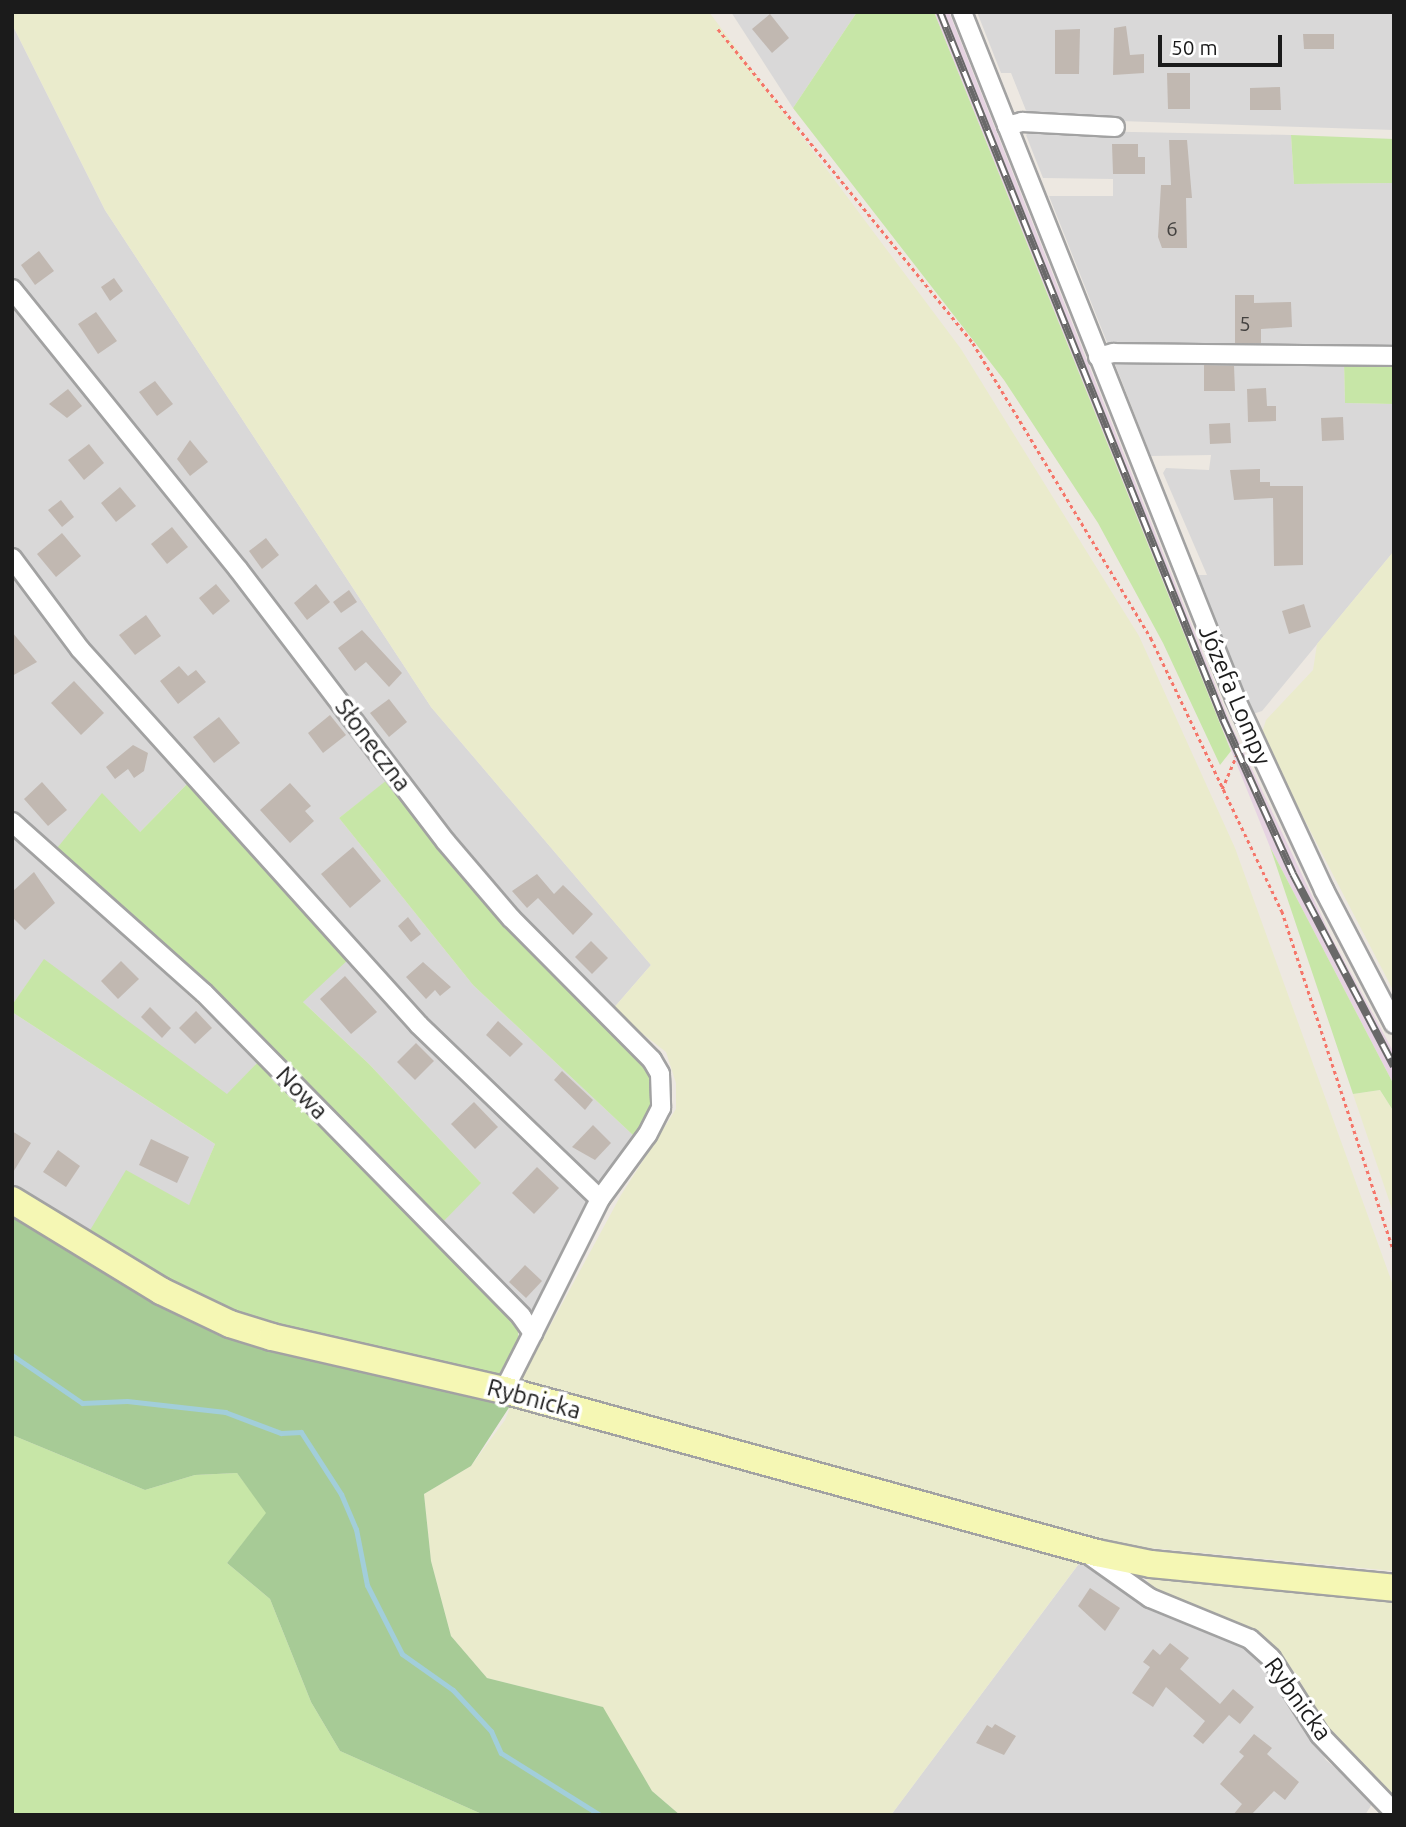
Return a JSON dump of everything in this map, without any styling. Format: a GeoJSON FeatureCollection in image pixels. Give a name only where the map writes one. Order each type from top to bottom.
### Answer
{"type":"FeatureCollection","features":[{"type":"Feature","properties":{"kind":"street","name":"Józefa Lompy"},"geometry":{"type":"LineString","coordinates":[[962,12],[1252,736],[1394,1024]]}},
{"type":"Feature","properties":{"kind":"street"},"geometry":{"type":"LineString","coordinates":[[1007,126],[1022,122],[1115,127]]}},
{"type":"Feature","properties":{"kind":"street","name":"Słoneczna"},"geometry":{"type":"LineString","coordinates":[[12,289],[238,569],[446,842],[511,918],[652,1060],[660,1074],[661,1108],[647,1135],[600,1199],[533,1333]]}},
{"type":"Feature","properties":{"kind":"street"},"geometry":{"type":"LineString","coordinates":[[1098,357],[1113,353],[1394,356]]}},
{"type":"Feature","properties":{"kind":"street"},"geometry":{"type":"LineString","coordinates":[[12,558],[80,649],[419,1025],[600,1199]]}},
{"type":"Feature","properties":{"kind":"street","name":"Nowa"},"geometry":{"type":"LineString","coordinates":[[12,822],[204,993],[513,1307],[533,1333]]}},
{"type":"Feature","properties":{"kind":"street","name":"Rybnicka"},"geometry":{"type":"LineString","coordinates":[[12,1200],[150,1285],[230,1324],[314,1348],[505,1390],[1151,1564],[1394,1588]]}},
{"type":"Feature","properties":{"kind":"street"},"geometry":{"type":"LineString","coordinates":[[505,1390],[533,1333]]}},
{"type":"Feature","properties":{"kind":"street","name":"Rybnicka"},"geometry":{"type":"LineString","coordinates":[[1078,1546],[1150,1598],[1251,1639],[1271,1658],[1320,1735],[1394,1812]]}},
{"type":"Feature","properties":{"kind":"path"},"geometry":{"type":"LineString","coordinates":[[718,29],[973,343],[1152,638],[1282,911],[1394,1251]]}},
{"type":"Feature","properties":{"kind":"path"},"geometry":{"type":"LineString","coordinates":[[1222,789],[1237,752],[1252,736]]}},
{"type":"Feature","properties":{"kind":"shaded area"},"geometry":{"type":"Polygon","coordinates":[[[731,12],[857,12],[793,108],[731,12]]]}},
{"type":"Feature","properties":{"kind":"shaded area"},"geometry":{"type":"Polygon","coordinates":[[[934,12],[949,12],[1232,727],[1331,936],[1394,1053],[1394,1085],[1270,847],[934,12]]]}},
{"type":"Feature","properties":{"kind":"shaded area"},"geometry":{"type":"Polygon","coordinates":[[[977,12],[1394,12],[1394,130],[1029,118],[1011,73],[1001,73],[977,12]]]}},
{"type":"Feature","properties":{"kind":"shaded area"},"geometry":{"type":"Polygon","coordinates":[[[12,24],[105,210],[431,707],[651,965],[612,1010],[508,907],[455,845],[402,769],[339,818],[473,985],[635,1137],[534,1314],[440,1225],[480,1182],[369,1064],[302,1001],[359,949],[71,628],[12,549],[12,24]]]}},
{"type":"Feature","properties":{"kind":"shaded area"},"geometry":{"type":"Polygon","coordinates":[[[1032,130],[1291,135],[1294,184],[1394,183],[1394,352],[1108,345],[1049,196],[1113,196],[1113,179],[1043,178],[1026,135],[1032,130]]]}},
{"type":"Feature","properties":{"kind":"shaded area"},"geometry":{"type":"Polygon","coordinates":[[[1344,361],[1345,403],[1394,404],[1394,551],[1262,711],[1253,714],[1196,575],[1207,575],[1163,473],[1166,468],[1209,470],[1211,455],[1151,456],[1115,364],[1344,361]]]}},
{"type":"Feature","properties":{"kind":"shaded area"},"geometry":{"type":"Polygon","coordinates":[[[12,569],[77,659],[191,780],[140,832],[52,853],[12,810],[12,569]]]}},
{"type":"Feature","properties":{"kind":"shaded area"},"geometry":{"type":"Polygon","coordinates":[[[12,831],[259,1061],[227,1095],[44,960],[12,1005],[12,831]]]}},
{"type":"Feature","properties":{"kind":"shaded area"},"geometry":{"type":"Polygon","coordinates":[[[12,1012],[215,1144],[189,1206],[86,1237],[12,1190],[12,1012]]]}},
{"type":"Feature","properties":{"kind":"shaded area"},"geometry":{"type":"Polygon","coordinates":[[[1084,1557],[1136,1600],[1245,1649],[1287,1691],[1326,1760],[1374,1801],[1365,1815],[891,1815],[1084,1557]]]}},
{"type":"Feature","properties":{"kind":"green space"},"geometry":{"type":"Polygon","coordinates":[[[12,12],[709,12],[961,349],[1139,636],[1235,848],[1394,1288],[1394,1571],[1119,1545],[1098,1538],[891,1815],[680,1815],[652,1791],[602,1707],[487,1678],[451,1636],[431,1561],[424,1494],[471,1466],[505,1420],[523,1376],[621,1195],[676,1109],[676,1083],[666,1052],[612,1010],[651,965],[431,707],[105,210],[12,24],[12,12]]]}},
{"type":"Feature","properties":{"kind":"green space"},"geometry":{"type":"Polygon","coordinates":[[[857,12],[934,12],[1231,751],[1220,765],[1163,643],[1098,523],[1004,380],[793,108],[857,12]]]}},
{"type":"Feature","properties":{"kind":"green space"},"geometry":{"type":"Polygon","coordinates":[[[1291,135],[1394,139],[1394,183],[1294,184],[1291,135]]]}},
{"type":"Feature","properties":{"kind":"green space"},"geometry":{"type":"Polygon","coordinates":[[[1394,360],[1394,404],[1345,403],[1344,361],[1394,360]]]}},
{"type":"Feature","properties":{"kind":"green space"},"geometry":{"type":"Polygon","coordinates":[[[1394,551],[1394,992],[1261,736],[1266,720],[1313,670],[1317,644],[1394,551]]]}},
{"type":"Feature","properties":{"kind":"green space"},"geometry":{"type":"Polygon","coordinates":[[[392,776],[651,1070],[657,1094],[635,1137],[473,985],[339,818],[392,776]]]}},
{"type":"Feature","properties":{"kind":"green space"},"geometry":{"type":"Polygon","coordinates":[[[191,780],[351,957],[303,1002],[369,1064],[481,1183],[440,1225],[53,853],[102,793],[140,832],[191,780]]]}},
{"type":"Feature","properties":{"kind":"green space"},"geometry":{"type":"Polygon","coordinates":[[[1270,847],[1394,1085],[1394,1112],[1380,1090],[1353,1094],[1270,847]]]}},
{"type":"Feature","properties":{"kind":"green space"},"geometry":{"type":"Polygon","coordinates":[[[44,959],[227,1094],[259,1061],[517,1323],[519,1341],[504,1371],[498,1375],[239,1319],[86,1237],[126,1170],[189,1205],[215,1144],[12,1012],[12,1005],[44,959]]]}},
{"type":"Feature","properties":{"kind":"green space"},"geometry":{"type":"Polygon","coordinates":[[[1380,1090],[1394,1112],[1394,1215],[1353,1094],[1380,1090]]]}},
{"type":"Feature","properties":{"kind":"green space"},"geometry":{"type":"Polygon","coordinates":[[[12,1210],[160,1298],[512,1403],[471,1466],[424,1494],[431,1561],[451,1636],[487,1678],[603,1707],[652,1791],[680,1815],[484,1815],[340,1751],[311,1702],[270,1599],[227,1563],[266,1513],[237,1473],[195,1475],[145,1490],[12,1435],[12,1210]]]}},
{"type":"Feature","properties":{"kind":"green space"},"geometry":{"type":"Polygon","coordinates":[[[12,1435],[145,1490],[195,1475],[237,1473],[267,1513],[227,1563],[270,1599],[311,1702],[340,1751],[484,1815],[12,1815],[12,1435]]]}},
{"type":"Feature","properties":{"kind":"green space"},"geometry":{"type":"Polygon","coordinates":[[[1143,1575],[1394,1596],[1394,1800],[1324,1725],[1296,1674],[1272,1644],[1240,1625],[1153,1588],[1143,1575]]]}},
{"type":"Feature","properties":{"kind":"building"},"geometry":{"type":"Polygon","coordinates":[[[770,14],[789,38],[772,53],[752,29],[770,14]]]}},
{"type":"Feature","properties":{"kind":"building"},"geometry":{"type":"Polygon","coordinates":[[[1126,26],[1130,55],[1144,54],[1144,73],[1113,75],[1114,28],[1126,26]]]}},
{"type":"Feature","properties":{"kind":"building"},"geometry":{"type":"Polygon","coordinates":[[[1080,29],[1079,74],[1055,74],[1055,30],[1080,29]]]}},
{"type":"Feature","properties":{"kind":"building"},"geometry":{"type":"Polygon","coordinates":[[[1303,34],[1334,34],[1334,49],[1304,49],[1303,34]]]}},
{"type":"Feature","properties":{"kind":"building"},"geometry":{"type":"Polygon","coordinates":[[[1167,73],[1190,73],[1190,109],[1168,109],[1167,73]]]}},
{"type":"Feature","properties":{"kind":"building"},"geometry":{"type":"Polygon","coordinates":[[[1280,87],[1281,110],[1250,110],[1250,88],[1280,87]]]}},
{"type":"Feature","properties":{"kind":"building"},"geometry":{"type":"Polygon","coordinates":[[[1169,140],[1187,140],[1192,198],[1186,198],[1187,248],[1162,248],[1158,237],[1161,185],[1171,185],[1169,140]]]}},
{"type":"Feature","properties":{"kind":"building"},"geometry":{"type":"Polygon","coordinates":[[[1112,144],[1138,144],[1138,157],[1145,157],[1145,174],[1113,174],[1112,144]]]}},
{"type":"Feature","properties":{"kind":"building"},"geometry":{"type":"Polygon","coordinates":[[[39,251],[54,271],[35,285],[21,265],[39,251]]]}},
{"type":"Feature","properties":{"kind":"building"},"geometry":{"type":"Polygon","coordinates":[[[114,278],[123,291],[110,301],[101,287],[114,278]]]}},
{"type":"Feature","properties":{"kind":"building"},"geometry":{"type":"Polygon","coordinates":[[[1235,295],[1254,295],[1254,303],[1291,302],[1292,327],[1261,329],[1261,343],[1235,343],[1235,295]]]}},
{"type":"Feature","properties":{"kind":"building"},"geometry":{"type":"Polygon","coordinates":[[[96,312],[117,341],[98,354],[78,324],[96,312]]]}},
{"type":"Feature","properties":{"kind":"building"},"geometry":{"type":"Polygon","coordinates":[[[1204,365],[1234,366],[1235,391],[1204,391],[1204,365]]]}},
{"type":"Feature","properties":{"kind":"building"},"geometry":{"type":"Polygon","coordinates":[[[155,381],[173,404],[157,416],[139,392],[155,381]]]}},
{"type":"Feature","properties":{"kind":"building"},"geometry":{"type":"Polygon","coordinates":[[[1266,388],[1267,406],[1276,406],[1276,421],[1248,422],[1247,389],[1266,388]]]}},
{"type":"Feature","properties":{"kind":"building"},"geometry":{"type":"Polygon","coordinates":[[[68,389],[82,406],[67,418],[49,404],[68,389]]]}},
{"type":"Feature","properties":{"kind":"building"},"geometry":{"type":"Polygon","coordinates":[[[1343,417],[1344,440],[1322,441],[1321,418],[1343,417]]]}},
{"type":"Feature","properties":{"kind":"building"},"geometry":{"type":"Polygon","coordinates":[[[1230,423],[1231,443],[1210,444],[1209,424],[1230,423]]]}},
{"type":"Feature","properties":{"kind":"building"},"geometry":{"type":"Polygon","coordinates":[[[190,440],[208,462],[190,476],[177,459],[190,440]]]}},
{"type":"Feature","properties":{"kind":"building"},"geometry":{"type":"Polygon","coordinates":[[[89,444],[104,463],[84,480],[68,460],[89,444]]]}},
{"type":"Feature","properties":{"kind":"building"},"geometry":{"type":"Polygon","coordinates":[[[1260,469],[1260,482],[1270,482],[1270,486],[1303,486],[1303,565],[1274,566],[1273,498],[1234,500],[1230,470],[1260,469]]]}},
{"type":"Feature","properties":{"kind":"building"},"geometry":{"type":"Polygon","coordinates":[[[120,487],[136,506],[116,522],[101,503],[120,487]]]}},
{"type":"Feature","properties":{"kind":"building"},"geometry":{"type":"Polygon","coordinates":[[[61,500],[74,517],[62,527],[48,510],[61,500]]]}},
{"type":"Feature","properties":{"kind":"building"},"geometry":{"type":"Polygon","coordinates":[[[172,527],[188,547],[167,564],[151,544],[172,527]]]}},
{"type":"Feature","properties":{"kind":"building"},"geometry":{"type":"Polygon","coordinates":[[[62,533],[81,556],[56,577],[37,554],[62,533]]]}},
{"type":"Feature","properties":{"kind":"building"},"geometry":{"type":"Polygon","coordinates":[[[266,538],[279,555],[262,569],[249,551],[266,538]]]}},
{"type":"Feature","properties":{"kind":"building"},"geometry":{"type":"Polygon","coordinates":[[[216,584],[230,601],[213,615],[199,598],[216,584]]]}},
{"type":"Feature","properties":{"kind":"building"},"geometry":{"type":"Polygon","coordinates":[[[316,584],[330,602],[307,620],[294,603],[316,584]]]}},
{"type":"Feature","properties":{"kind":"building"},"geometry":{"type":"Polygon","coordinates":[[[349,590],[357,602],[341,613],[333,602],[349,590]]]}},
{"type":"Feature","properties":{"kind":"building"},"geometry":{"type":"Polygon","coordinates":[[[1304,604],[1311,627],[1289,634],[1282,611],[1304,604]]]}},
{"type":"Feature","properties":{"kind":"building"},"geometry":{"type":"Polygon","coordinates":[[[146,615],[161,636],[135,655],[119,635],[146,615]]]}},
{"type":"Feature","properties":{"kind":"building"},"geometry":{"type":"Polygon","coordinates":[[[362,630],[402,673],[389,687],[366,662],[355,671],[338,648],[362,630]]]}},
{"type":"Feature","properties":{"kind":"building"},"geometry":{"type":"Polygon","coordinates":[[[12,632],[37,662],[12,676],[12,632]]]}},
{"type":"Feature","properties":{"kind":"building"},"geometry":{"type":"Polygon","coordinates":[[[179,666],[188,676],[196,670],[206,682],[178,704],[160,681],[179,666]]]}},
{"type":"Feature","properties":{"kind":"building"},"geometry":{"type":"Polygon","coordinates":[[[74,681],[104,713],[81,735],[51,703],[74,681]]]}},
{"type":"Feature","properties":{"kind":"building"},"geometry":{"type":"Polygon","coordinates":[[[389,699],[407,722],[389,737],[370,713],[389,699]]]}},
{"type":"Feature","properties":{"kind":"building"},"geometry":{"type":"Polygon","coordinates":[[[330,715],[346,735],[323,753],[308,733],[330,715]]]}},
{"type":"Feature","properties":{"kind":"building"},"geometry":{"type":"Polygon","coordinates":[[[219,717],[240,743],[214,763],[193,737],[219,717]]]}},
{"type":"Feature","properties":{"kind":"building"},"geometry":{"type":"Polygon","coordinates":[[[133,745],[148,753],[144,771],[134,778],[128,769],[115,779],[106,767],[133,745]]]}},
{"type":"Feature","properties":{"kind":"building"},"geometry":{"type":"Polygon","coordinates":[[[42,782],[67,810],[48,826],[24,799],[42,782]]]}},
{"type":"Feature","properties":{"kind":"building"},"geometry":{"type":"Polygon","coordinates":[[[290,783],[311,806],[305,811],[314,821],[290,843],[260,810],[290,783]]]}},
{"type":"Feature","properties":{"kind":"building"},"geometry":{"type":"Polygon","coordinates":[[[353,847],[381,881],[350,908],[321,874],[353,847]]]}},
{"type":"Feature","properties":{"kind":"building"},"geometry":{"type":"Polygon","coordinates":[[[34,872],[55,903],[25,930],[12,917],[12,892],[34,872]]]}},
{"type":"Feature","properties":{"kind":"building"},"geometry":{"type":"Polygon","coordinates":[[[537,874],[554,894],[563,885],[593,914],[573,935],[538,898],[527,908],[512,891],[537,874]]]}},
{"type":"Feature","properties":{"kind":"building"},"geometry":{"type":"Polygon","coordinates":[[[408,917],[421,934],[411,942],[398,926],[408,917]]]}},
{"type":"Feature","properties":{"kind":"building"},"geometry":{"type":"Polygon","coordinates":[[[591,941],[608,958],[592,974],[575,957],[591,941]]]}},
{"type":"Feature","properties":{"kind":"building"},"geometry":{"type":"Polygon","coordinates":[[[121,961],[139,979],[118,999],[101,981],[121,961]]]}},
{"type":"Feature","properties":{"kind":"building"},"geometry":{"type":"Polygon","coordinates":[[[423,962],[451,987],[440,996],[435,990],[426,999],[406,977],[423,962]]]}},
{"type":"Feature","properties":{"kind":"building"},"geometry":{"type":"Polygon","coordinates":[[[345,976],[377,1012],[351,1034],[320,999],[345,976]]]}},
{"type":"Feature","properties":{"kind":"building"},"geometry":{"type":"Polygon","coordinates":[[[150,1007],[171,1028],[162,1038],[141,1017],[150,1007]]]}},
{"type":"Feature","properties":{"kind":"building"},"geometry":{"type":"Polygon","coordinates":[[[196,1011],[212,1028],[195,1044],[179,1028],[196,1011]]]}},
{"type":"Feature","properties":{"kind":"building"},"geometry":{"type":"Polygon","coordinates":[[[498,1021],[523,1044],[510,1057],[486,1035],[498,1021]]]}},
{"type":"Feature","properties":{"kind":"building"},"geometry":{"type":"Polygon","coordinates":[[[416,1043],[434,1061],[415,1080],[397,1062],[416,1043]]]}},
{"type":"Feature","properties":{"kind":"building"},"geometry":{"type":"Polygon","coordinates":[[[562,1071],[593,1100],[585,1110],[554,1080],[562,1071]]]}},
{"type":"Feature","properties":{"kind":"building"},"geometry":{"type":"Polygon","coordinates":[[[474,1102],[498,1127],[475,1149],[451,1124],[474,1102]]]}},
{"type":"Feature","properties":{"kind":"building"},"geometry":{"type":"Polygon","coordinates":[[[593,1125],[611,1143],[595,1160],[572,1147],[593,1125]]]}},
{"type":"Feature","properties":{"kind":"building"},"geometry":{"type":"Polygon","coordinates":[[[12,1131],[31,1143],[12,1174],[12,1131]]]}},
{"type":"Feature","properties":{"kind":"building"},"geometry":{"type":"Polygon","coordinates":[[[151,1139],[189,1157],[177,1183],[139,1165],[151,1139]]]}},
{"type":"Feature","properties":{"kind":"building"},"geometry":{"type":"Polygon","coordinates":[[[58,1150],[80,1166],[66,1187],[43,1172],[58,1150]]]}},
{"type":"Feature","properties":{"kind":"building"},"geometry":{"type":"Polygon","coordinates":[[[537,1167],[559,1188],[534,1214],[512,1193],[537,1167]]]}},
{"type":"Feature","properties":{"kind":"building"},"geometry":{"type":"Polygon","coordinates":[[[525,1265],[542,1281],[526,1298],[509,1282],[525,1265]]]}},
{"type":"Feature","properties":{"kind":"building"},"geometry":{"type":"Polygon","coordinates":[[[1090,1588],[1120,1608],[1105,1631],[1078,1606],[1090,1588]]]}},
{"type":"Feature","properties":{"kind":"building"},"geometry":{"type":"Polygon","coordinates":[[[1170,1643],[1189,1658],[1180,1669],[1220,1704],[1233,1689],[1254,1707],[1240,1724],[1229,1715],[1203,1744],[1193,1736],[1205,1721],[1166,1687],[1153,1707],[1132,1693],[1150,1667],[1143,1662],[1153,1649],[1160,1655],[1170,1643]]]}},
{"type":"Feature","properties":{"kind":"building"},"geometry":{"type":"Polygon","coordinates":[[[995,1724],[1016,1736],[1004,1755],[976,1743],[987,1725],[992,1728],[995,1724]]]}},
{"type":"Feature","properties":{"kind":"building"},"geometry":{"type":"Polygon","coordinates":[[[1254,1734],[1272,1748],[1267,1754],[1299,1782],[1285,1800],[1274,1791],[1251,1815],[1233,1815],[1242,1804],[1220,1784],[1244,1756],[1239,1752],[1254,1734]]]}},
{"type":"Feature","properties":{"kind":"waterway"},"geometry":{"type":"LineString","coordinates":[[12,1355],[82,1403],[127,1401],[225,1412],[281,1433],[301,1432],[341,1494],[356,1529],[367,1585],[402,1654],[453,1690],[491,1731],[501,1753],[600,1815]]}},
{"type":"Feature","properties":{"kind":"railway"},"geometry":{"type":"LineString","coordinates":[[940,12],[1223,719],[1293,874],[1394,1066]]}}]}
